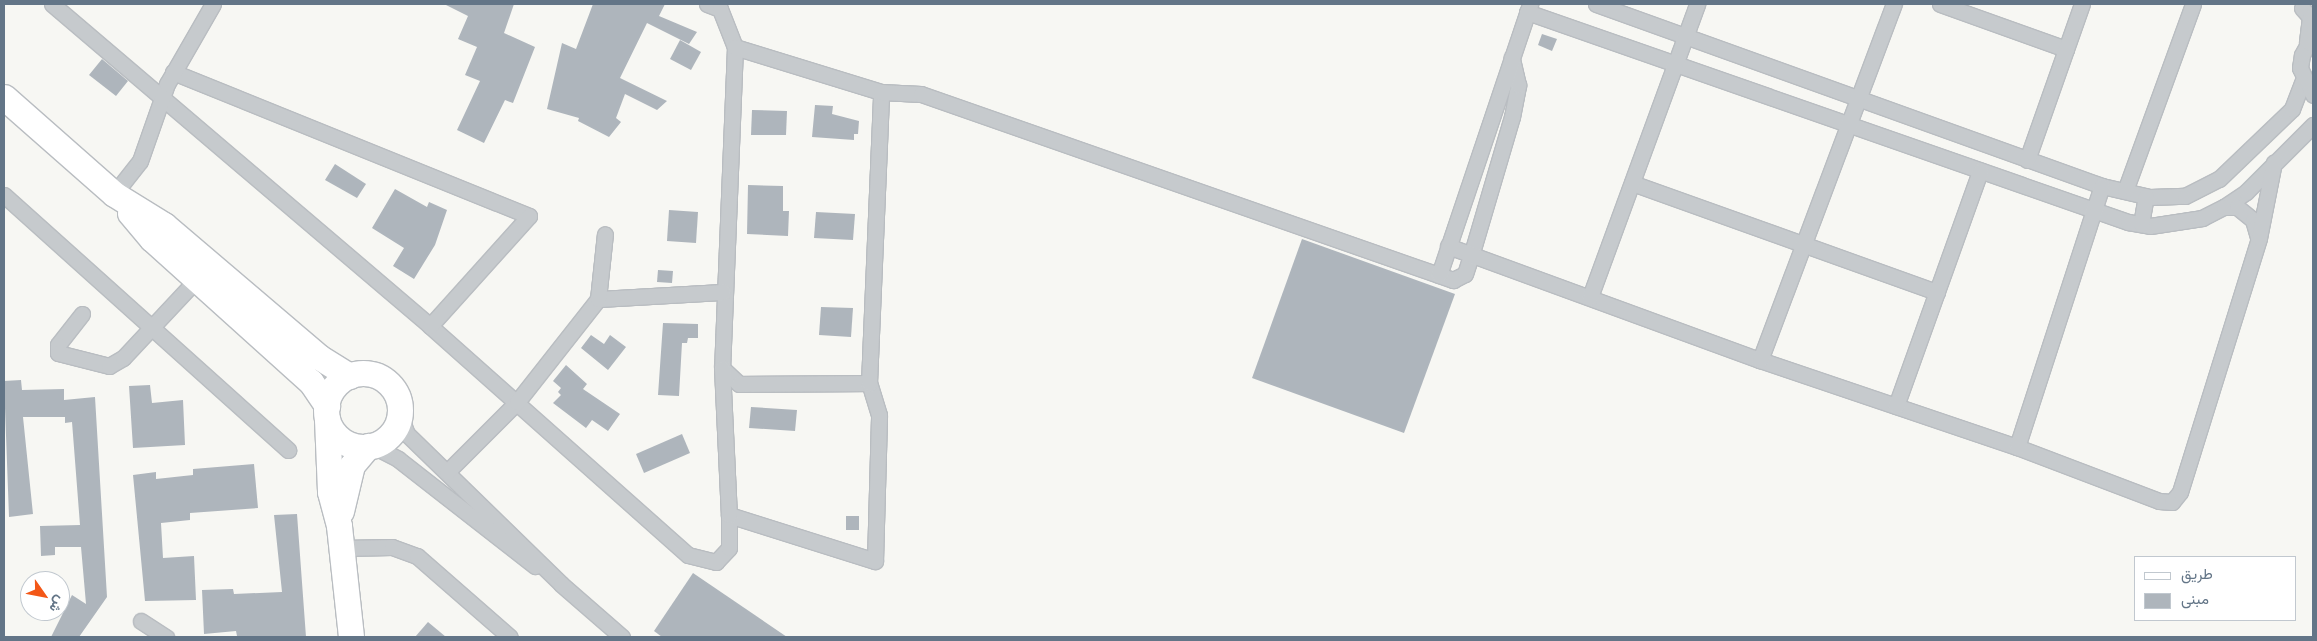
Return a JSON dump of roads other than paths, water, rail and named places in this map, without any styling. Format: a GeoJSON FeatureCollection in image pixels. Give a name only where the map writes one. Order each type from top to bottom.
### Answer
{"type":"FeatureCollection","features":[{"type":"Feature","properties":{"kind":"main road"},"geometry":{"type":"LineString","coordinates":[[4,97],[114,194],[152,239],[311,382],[340,439],[371,446]]}},
{"type":"Feature","properties":{"kind":"main road"},"geometry":{"type":"LineString","coordinates":[[114,194],[164,225],[319,357],[350,376],[375,375],[386,381],[399,400],[400,415],[392,433],[371,446],[347,479],[340,537]]}},
{"type":"Feature","properties":{"kind":"main road"},"geometry":{"type":"LineString","coordinates":[[350,376],[335,388],[327,412],[330,492],[340,537],[351,637]]}},
{"type":"Feature","properties":{"kind":"street"},"geometry":{"type":"LineString","coordinates":[[52,4],[162,95],[430,326],[688,555],[716,562],[729,548],[722,368],[723,292],[735,47],[720,9],[707,4]]}},
{"type":"Feature","properties":{"kind":"street"},"geometry":{"type":"LineString","coordinates":[[114,194],[144,154],[162,95],[173,72],[213,4]]}},
{"type":"Feature","properties":{"kind":"street"},"geometry":{"type":"LineString","coordinates":[[1596,4],[1685,38],[2027,160],[2102,186],[2146,196],[2185,196],[2219,179],[2292,109],[2303,81],[2301,62],[2310,39],[2310,17],[2301,8]]}},
{"type":"Feature","properties":{"kind":"street"},"geometry":{"type":"LineString","coordinates":[[1590,297],[1697,4]]}},
{"type":"Feature","properties":{"kind":"street"},"geometry":{"type":"LineString","coordinates":[[1760,360],[1860,100],[1894,4]]}},
{"type":"Feature","properties":{"kind":"street"},"geometry":{"type":"LineString","coordinates":[[1940,4],[2066,49]]}},
{"type":"Feature","properties":{"kind":"street"},"geometry":{"type":"LineString","coordinates":[[2027,160],[2082,4]]}},
{"type":"Feature","properties":{"kind":"street"},"geometry":{"type":"LineString","coordinates":[[2125,191],[2193,4]]}},
{"type":"Feature","properties":{"kind":"street"},"geometry":{"type":"LineString","coordinates":[[1438,275],[1528,8],[1675,66],[2094,210],[2141,224],[2176,224],[2224,207],[2246,192],[2313,125]]}},
{"type":"Feature","properties":{"kind":"street"},"geometry":{"type":"LineString","coordinates":[[735,47],[881,92],[921,94],[1438,275],[1460,278],[1471,256],[1512,117],[1518,84],[1512,58]]}},
{"type":"Feature","properties":{"kind":"street"},"geometry":{"type":"LineString","coordinates":[[173,72],[529,216],[430,326]]}},
{"type":"Feature","properties":{"kind":"street"},"geometry":{"type":"LineString","coordinates":[[2303,81],[2313,95]]}},
{"type":"Feature","properties":{"kind":"street"},"geometry":{"type":"LineString","coordinates":[[729,515],[875,561],[879,415],[869,383],[881,92]]}},
{"type":"Feature","properties":{"kind":"street"},"geometry":{"type":"LineString","coordinates":[[1448,246],[1760,360],[2017,447],[2160,501],[2172,502],[2180,492],[2259,238],[2274,162]]}},
{"type":"Feature","properties":{"kind":"street"},"geometry":{"type":"LineString","coordinates":[[1896,406],[1980,171]]}},
{"type":"Feature","properties":{"kind":"street"},"geometry":{"type":"LineString","coordinates":[[1632,183],[1937,292]]}},
{"type":"Feature","properties":{"kind":"street"},"geometry":{"type":"LineString","coordinates":[[2017,447],[2102,186]]}},
{"type":"Feature","properties":{"kind":"street"},"geometry":{"type":"LineString","coordinates":[[4,195],[288,450]]}},
{"type":"Feature","properties":{"kind":"street"},"geometry":{"type":"LineString","coordinates":[[2141,224],[2146,196]]}},
{"type":"Feature","properties":{"kind":"street"},"geometry":{"type":"LineString","coordinates":[[2224,207],[2237,207],[2252,220],[2259,238]]}},
{"type":"Feature","properties":{"kind":"street"},"geometry":{"type":"LineString","coordinates":[[447,472],[517,402],[598,299],[605,234]]}},
{"type":"Feature","properties":{"kind":"street"},"geometry":{"type":"LineString","coordinates":[[82,314],[58,344],[58,353],[102,367],[116,364],[197,279]]}},
{"type":"Feature","properties":{"kind":"street"},"geometry":{"type":"LineString","coordinates":[[598,299],[723,292]]}},
{"type":"Feature","properties":{"kind":"street"},"geometry":{"type":"LineString","coordinates":[[722,368],[739,384],[869,383]]}},
{"type":"Feature","properties":{"kind":"street"},"geometry":{"type":"LineString","coordinates":[[400,415],[407,434],[561,584],[622,637]]}},
{"type":"Feature","properties":{"kind":"street"},"geometry":{"type":"LineString","coordinates":[[371,446],[398,459],[496,540],[561,584]]}},
{"type":"Feature","properties":{"kind":"street"},"geometry":{"type":"LineString","coordinates":[[340,537],[392,547],[417,556],[510,637]]}},
{"type":"Feature","properties":{"kind":"street"},"geometry":{"type":"LineString","coordinates":[[142,621],[166,637]]}}]}
